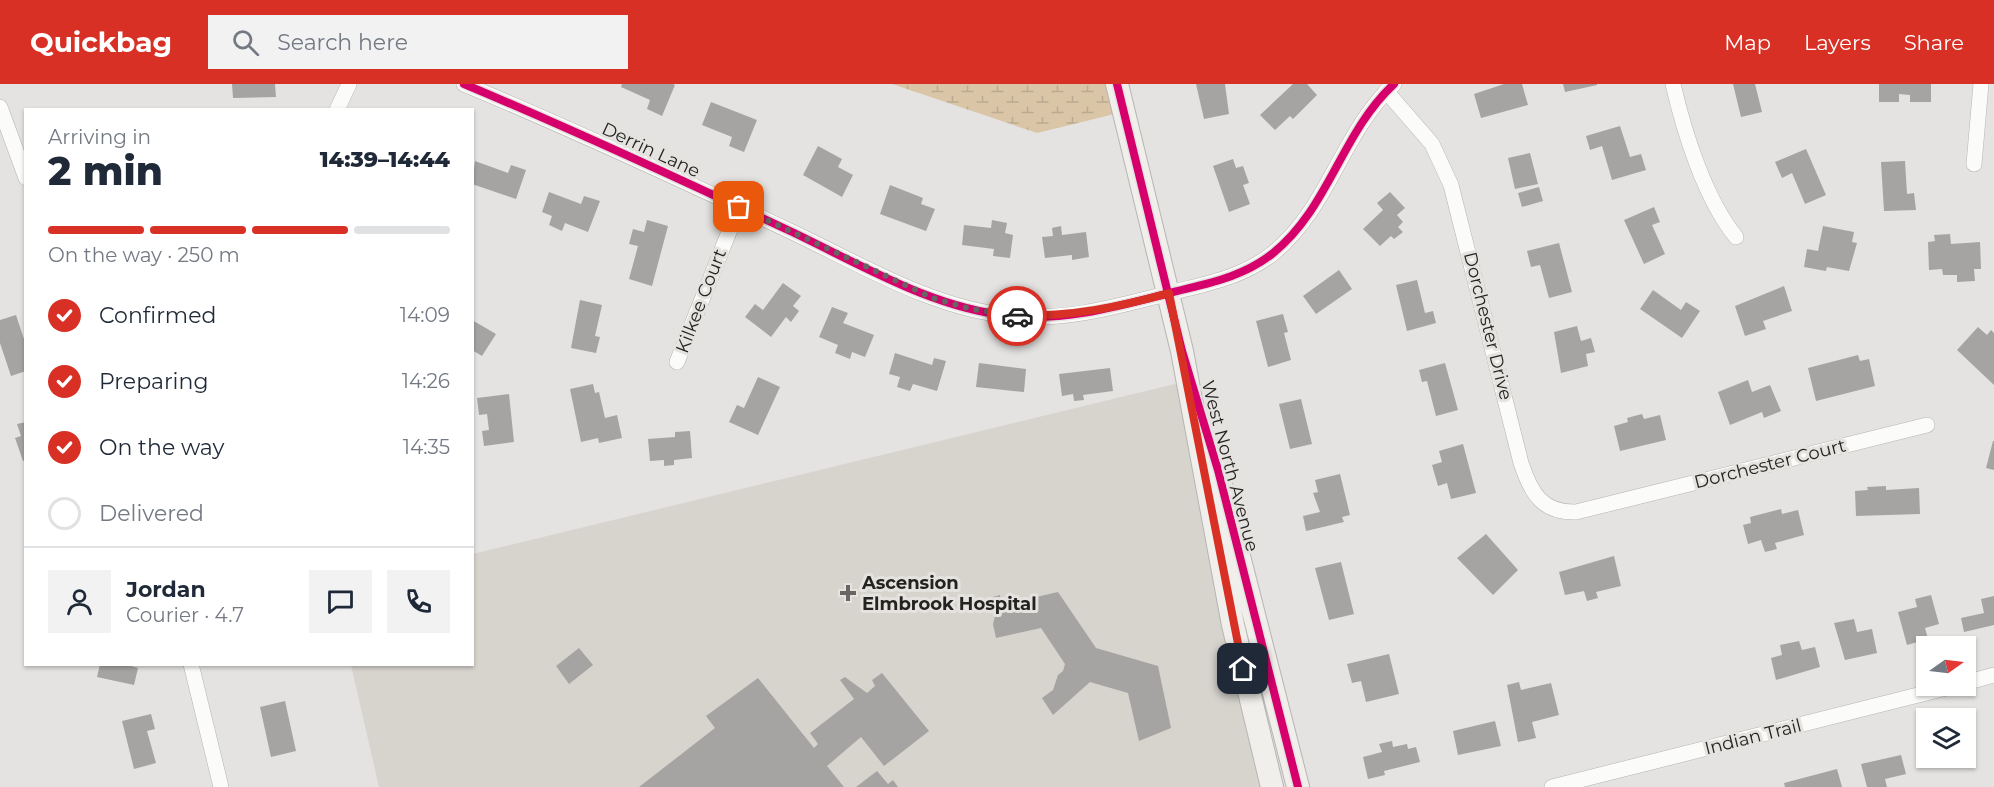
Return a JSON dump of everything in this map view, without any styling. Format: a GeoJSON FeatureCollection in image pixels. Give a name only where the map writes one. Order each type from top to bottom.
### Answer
{"type":"FeatureCollection","features":[{"type":"Feature","properties":{"kind":"main road","name":"West North Avenue"},"geometry":{"type":"LineString","coordinates":[[1117,84],[1182,351],[1233,625],[1272,787]]}},
{"type":"Feature","properties":{"kind":"main road","name":"West North Avenue"},"geometry":{"type":"LineString","coordinates":[[1182,351],[1218,471],[1298,787]]}},
{"type":"Feature","properties":{"kind":"street"},"geometry":{"type":"LineString","coordinates":[[338,108],[349,84]]}},
{"type":"Feature","properties":{"kind":"street","name":"Derrin Lane"},"geometry":{"type":"LineString","coordinates":[[464,84],[538,115],[933,298],[971,309],[1011,316],[1062,316],[1117,307],[1224,280],[1274,253],[1303,225],[1324,194],[1364,118],[1390,88]]}},
{"type":"Feature","properties":{"kind":"street"},"geometry":{"type":"LineString","coordinates":[[1673,84],[1694,154],[1714,200],[1737,237]]}},
{"type":"Feature","properties":{"kind":"street"},"geometry":{"type":"LineString","coordinates":[[1974,164],[1981,84]]}},
{"type":"Feature","properties":{"kind":"street","name":"Dorchester Drive"},"geometry":{"type":"LineString","coordinates":[[1390,88],[1432,144],[1451,185],[1521,464],[1531,490],[1539,500],[1562,513],[1614,504]]}},
{"type":"Feature","properties":{"kind":"street"},"geometry":{"type":"LineString","coordinates":[[0,106],[24,172]]}},
{"type":"Feature","properties":{"kind":"street","name":"Kilkee Court"},"geometry":{"type":"LineString","coordinates":[[677,362],[739,207]]}},
{"type":"Feature","properties":{"kind":"street","name":"Dorchester Court"},"geometry":{"type":"LineString","coordinates":[[1614,504],[1927,425]]}},
{"type":"Feature","properties":{"kind":"street"},"geometry":{"type":"LineString","coordinates":[[190,666],[220,787]]}},
{"type":"Feature","properties":{"kind":"street"},"geometry":{"type":"LineString","coordinates":[[1976,680],[1994,675]]}},
{"type":"Feature","properties":{"kind":"street","name":"Indian Trail"},"geometry":{"type":"LineString","coordinates":[[1552,787],[1916,696]]}},
{"type":"Feature","properties":{"kind":"shaded area","name":"Ascension Elmbrook Hospital"},"geometry":{"type":"Polygon","coordinates":[[[1183,382],[1268,787],[379,787],[351,666],[474,666],[474,554],[1183,382]]]}},
{"type":"Feature","properties":{"kind":"green space"},"geometry":{"type":"Polygon","coordinates":[[[892,84],[1124,84],[1131,110],[1037,133],[892,84]]]}},
{"type":"Feature","properties":{"kind":"building"},"geometry":{"type":"Polygon","coordinates":[[[232,84],[275,84],[276,97],[233,98],[232,84]]]}},
{"type":"Feature","properties":{"kind":"building"},"geometry":{"type":"Polygon","coordinates":[[[622,84],[675,85],[662,116],[647,109],[650,100],[621,87],[622,84]]]}},
{"type":"Feature","properties":{"kind":"building"},"geometry":{"type":"Polygon","coordinates":[[[1196,84],[1225,84],[1229,114],[1204,119],[1196,84]]]}},
{"type":"Feature","properties":{"kind":"building"},"geometry":{"type":"Polygon","coordinates":[[[1293,84],[1307,84],[1317,95],[1293,119],[1290,116],[1275,130],[1260,115],[1293,84]]]}},
{"type":"Feature","properties":{"kind":"building"},"geometry":{"type":"Polygon","coordinates":[[[1504,84],[1522,84],[1528,105],[1481,118],[1474,94],[1504,84]]]}},
{"type":"Feature","properties":{"kind":"building"},"geometry":{"type":"Polygon","coordinates":[[[1563,84],[1597,84],[1597,85],[1565,92],[1563,84]]]}},
{"type":"Feature","properties":{"kind":"building"},"geometry":{"type":"Polygon","coordinates":[[[1733,84],[1755,84],[1762,112],[1741,117],[1733,84]]]}},
{"type":"Feature","properties":{"kind":"building"},"geometry":{"type":"Polygon","coordinates":[[[1879,84],[1931,84],[1931,102],[1910,102],[1910,95],[1899,94],[1899,102],[1879,102],[1879,84]]]}},
{"type":"Feature","properties":{"kind":"building"},"geometry":{"type":"Polygon","coordinates":[[[711,102],[757,120],[744,152],[729,146],[732,137],[702,125],[711,102]]]}},
{"type":"Feature","properties":{"kind":"building"},"geometry":{"type":"Polygon","coordinates":[[[1620,126],[1630,157],[1641,154],[1646,170],[1612,180],[1602,146],[1590,150],[1586,136],[1620,126]]]}},
{"type":"Feature","properties":{"kind":"building"},"geometry":{"type":"Polygon","coordinates":[[[818,146],[842,159],[838,167],[853,175],[842,197],[803,175],[818,146]]]}},
{"type":"Feature","properties":{"kind":"building"},"geometry":{"type":"Polygon","coordinates":[[[1806,149],[1826,195],[1805,204],[1792,173],[1782,178],[1775,162],[1806,149]]]}},
{"type":"Feature","properties":{"kind":"building"},"geometry":{"type":"Polygon","coordinates":[[[1530,153],[1538,184],[1515,189],[1508,158],[1530,153]]]}},
{"type":"Feature","properties":{"kind":"building"},"geometry":{"type":"Polygon","coordinates":[[[1233,159],[1236,168],[1243,166],[1249,183],[1243,185],[1250,204],[1229,212],[1213,166],[1233,159]]]}},
{"type":"Feature","properties":{"kind":"building"},"geometry":{"type":"Polygon","coordinates":[[[475,161],[508,173],[511,165],[526,170],[516,199],[474,185],[475,161]]]}},
{"type":"Feature","properties":{"kind":"building"},"geometry":{"type":"Polygon","coordinates":[[[1905,161],[1907,194],[1914,193],[1916,210],[1884,211],[1881,162],[1905,161]]]}},
{"type":"Feature","properties":{"kind":"building"},"geometry":{"type":"Polygon","coordinates":[[[890,185],[923,198],[921,204],[935,209],[926,231],[880,214],[890,185]]]}},
{"type":"Feature","properties":{"kind":"building"},"geometry":{"type":"Polygon","coordinates":[[[1539,187],[1543,201],[1522,207],[1518,193],[1539,187]]]}},
{"type":"Feature","properties":{"kind":"building"},"geometry":{"type":"Polygon","coordinates":[[[549,192],[581,204],[584,196],[600,201],[588,232],[565,223],[562,231],[549,225],[552,216],[542,212],[549,192]]]}},
{"type":"Feature","properties":{"kind":"building"},"geometry":{"type":"Polygon","coordinates":[[[1390,192],[1405,208],[1397,215],[1403,222],[1398,227],[1403,232],[1394,239],[1391,236],[1380,246],[1363,229],[1383,210],[1377,203],[1390,192]]]}},
{"type":"Feature","properties":{"kind":"building"},"geometry":{"type":"Polygon","coordinates":[[[1654,207],[1660,222],[1652,225],[1665,254],[1644,264],[1624,220],[1654,207]]]}},
{"type":"Feature","properties":{"kind":"building"},"geometry":{"type":"Polygon","coordinates":[[[647,220],[668,226],[652,286],[629,279],[638,246],[629,244],[633,229],[644,232],[647,220]]]}},
{"type":"Feature","properties":{"kind":"building"},"geometry":{"type":"Polygon","coordinates":[[[992,220],[1007,223],[1005,233],[1013,235],[1010,258],[993,256],[994,249],[962,245],[964,225],[991,228],[992,220]]]}},
{"type":"Feature","properties":{"kind":"building"},"geometry":{"type":"Polygon","coordinates":[[[1061,226],[1062,235],[1086,232],[1089,257],[1072,260],[1072,255],[1045,258],[1042,237],[1053,236],[1052,228],[1061,226]]]}},
{"type":"Feature","properties":{"kind":"building"},"geometry":{"type":"Polygon","coordinates":[[[1823,226],[1854,232],[1852,242],[1857,243],[1849,271],[1827,267],[1826,271],[1804,267],[1807,249],[1818,251],[1823,226]]]}},
{"type":"Feature","properties":{"kind":"building"},"geometry":{"type":"Polygon","coordinates":[[[1950,234],[1951,244],[1980,242],[1981,269],[1974,269],[1975,281],[1957,282],[1957,275],[1943,275],[1942,269],[1929,270],[1928,242],[1935,241],[1934,235],[1950,234]]]}},
{"type":"Feature","properties":{"kind":"building"},"geometry":{"type":"Polygon","coordinates":[[[1559,243],[1572,292],[1549,298],[1540,265],[1531,267],[1527,251],[1559,243]]]}},
{"type":"Feature","properties":{"kind":"building"},"geometry":{"type":"Polygon","coordinates":[[[1339,270],[1352,289],[1316,314],[1303,296],[1339,270]]]}},
{"type":"Feature","properties":{"kind":"building"},"geometry":{"type":"Polygon","coordinates":[[[1417,280],[1425,313],[1433,311],[1436,323],[1407,331],[1396,285],[1417,280]]]}},
{"type":"Feature","properties":{"kind":"building"},"geometry":{"type":"Polygon","coordinates":[[[783,283],[801,296],[793,306],[799,311],[791,322],[786,317],[771,337],[745,317],[755,304],[763,310],[783,283]]]}},
{"type":"Feature","properties":{"kind":"building"},"geometry":{"type":"Polygon","coordinates":[[[1784,286],[1792,311],[1763,321],[1766,329],[1745,336],[1735,306],[1784,286]]]}},
{"type":"Feature","properties":{"kind":"building"},"geometry":{"type":"Polygon","coordinates":[[[1653,290],[1681,310],[1686,302],[1700,311],[1682,338],[1640,309],[1653,290]]]}},
{"type":"Feature","properties":{"kind":"building"},"geometry":{"type":"Polygon","coordinates":[[[580,300],[602,305],[595,336],[600,337],[596,353],[571,348],[580,300]]]}},
{"type":"Feature","properties":{"kind":"building"},"geometry":{"type":"Polygon","coordinates":[[[832,307],[848,313],[843,323],[874,335],[865,357],[852,352],[850,359],[835,353],[838,345],[819,337],[832,307]]]}},
{"type":"Feature","properties":{"kind":"building"},"geometry":{"type":"Polygon","coordinates":[[[1283,314],[1288,332],[1284,333],[1291,360],[1268,367],[1256,321],[1283,314]]]}},
{"type":"Feature","properties":{"kind":"building"},"geometry":{"type":"Polygon","coordinates":[[[16,315],[24,339],[24,372],[11,376],[0,343],[0,320],[16,315]]]}},
{"type":"Feature","properties":{"kind":"building"},"geometry":{"type":"Polygon","coordinates":[[[474,321],[496,334],[482,356],[474,351],[474,321]]]}},
{"type":"Feature","properties":{"kind":"building"},"geometry":{"type":"Polygon","coordinates":[[[1577,326],[1581,341],[1591,338],[1595,352],[1586,354],[1588,366],[1561,373],[1554,332],[1577,326]]]}},
{"type":"Feature","properties":{"kind":"building"},"geometry":{"type":"Polygon","coordinates":[[[1978,327],[1987,335],[1991,330],[1994,333],[1994,385],[1957,350],[1978,327]]]}},
{"type":"Feature","properties":{"kind":"building"},"geometry":{"type":"Polygon","coordinates":[[[895,353],[932,365],[934,358],[946,361],[937,391],[913,384],[910,391],[897,387],[900,377],[889,374],[895,353]]]}},
{"type":"Feature","properties":{"kind":"building"},"geometry":{"type":"Polygon","coordinates":[[[1858,355],[1860,361],[1869,359],[1875,386],[1816,401],[1808,368],[1858,355]]]}},
{"type":"Feature","properties":{"kind":"building"},"geometry":{"type":"Polygon","coordinates":[[[979,363],[1026,369],[1024,392],[976,387],[979,363]]]}},
{"type":"Feature","properties":{"kind":"building"},"geometry":{"type":"Polygon","coordinates":[[[1445,363],[1458,410],[1436,416],[1427,381],[1422,382],[1419,370],[1445,363]]]}},
{"type":"Feature","properties":{"kind":"building"},"geometry":{"type":"Polygon","coordinates":[[[1110,368],[1113,391],[1083,395],[1084,400],[1074,401],[1073,394],[1062,396],[1059,374],[1110,368]]]}},
{"type":"Feature","properties":{"kind":"building"},"geometry":{"type":"Polygon","coordinates":[[[758,377],[780,387],[758,435],[729,422],[737,405],[744,408],[758,377]]]}},
{"type":"Feature","properties":{"kind":"building"},"geometry":{"type":"Polygon","coordinates":[[[1748,380],[1752,392],[1770,385],[1781,411],[1764,418],[1762,412],[1730,425],[1718,392],[1748,380]]]}},
{"type":"Feature","properties":{"kind":"building"},"geometry":{"type":"Polygon","coordinates":[[[593,384],[595,393],[599,392],[605,418],[617,415],[622,438],[599,443],[598,438],[581,442],[570,389],[593,384]]]}},
{"type":"Feature","properties":{"kind":"building"},"geometry":{"type":"Polygon","coordinates":[[[509,394],[514,442],[484,446],[482,431],[489,430],[487,414],[479,415],[477,398],[509,394]]]}},
{"type":"Feature","properties":{"kind":"building"},"geometry":{"type":"Polygon","coordinates":[[[1301,399],[1312,444],[1290,449],[1279,404],[1301,399]]]}},
{"type":"Feature","properties":{"kind":"building"},"geometry":{"type":"Polygon","coordinates":[[[1642,414],[1644,419],[1660,415],[1666,440],[1620,451],[1614,426],[1628,422],[1627,418],[1642,414]]]}},
{"type":"Feature","properties":{"kind":"building"},"geometry":{"type":"Polygon","coordinates":[[[24,422],[23,461],[15,438],[21,436],[17,424],[24,422]]]}},
{"type":"Feature","properties":{"kind":"building"},"geometry":{"type":"Polygon","coordinates":[[[690,431],[692,458],[674,460],[674,465],[664,466],[664,460],[650,461],[648,439],[675,437],[675,432],[690,431]]]}},
{"type":"Feature","properties":{"kind":"building"},"geometry":{"type":"Polygon","coordinates":[[[1994,441],[1994,470],[1986,468],[1994,441]]]}},
{"type":"Feature","properties":{"kind":"building"},"geometry":{"type":"Polygon","coordinates":[[[1463,444],[1476,493],[1451,499],[1447,483],[1438,486],[1432,465],[1442,462],[1439,451],[1463,444]]]}},
{"type":"Feature","properties":{"kind":"building"},"geometry":{"type":"Polygon","coordinates":[[[1340,474],[1350,515],[1342,517],[1344,522],[1306,531],[1303,516],[1320,512],[1313,493],[1318,492],[1315,480],[1340,474]]]}},
{"type":"Feature","properties":{"kind":"building"},"geometry":{"type":"Polygon","coordinates":[[[1886,486],[1886,490],[1919,488],[1920,514],[1856,516],[1855,491],[1868,490],[1867,487],[1886,486]]]}},
{"type":"Feature","properties":{"kind":"building"},"geometry":{"type":"Polygon","coordinates":[[[1781,509],[1782,514],[1798,510],[1804,535],[1775,543],[1777,549],[1765,552],[1761,540],[1748,544],[1743,525],[1751,523],[1750,517],[1781,509]]]}},
{"type":"Feature","properties":{"kind":"building"},"geometry":{"type":"Polygon","coordinates":[[[1486,534],[1518,570],[1493,595],[1457,558],[1486,534]]]}},
{"type":"Feature","properties":{"kind":"building"},"geometry":{"type":"Polygon","coordinates":[[[1614,556],[1621,586],[1596,592],[1598,598],[1587,601],[1584,591],[1565,595],[1559,572],[1614,556]]]}},
{"type":"Feature","properties":{"kind":"building"},"geometry":{"type":"Polygon","coordinates":[[[1341,562],[1354,614],[1329,620],[1315,568],[1341,562]]]}},
{"type":"Feature","properties":{"kind":"building"},"geometry":{"type":"Polygon","coordinates":[[[1058,592],[1096,648],[1158,666],[1171,728],[1139,741],[1128,693],[1090,682],[1053,715],[1042,698],[1053,690],[1065,664],[1041,628],[996,638],[993,624],[996,612],[993,597],[1000,595],[1002,605],[1058,592]]]}},
{"type":"Feature","properties":{"kind":"building"},"geometry":{"type":"Polygon","coordinates":[[[1931,595],[1939,624],[1925,628],[1927,636],[1916,636],[1916,642],[1907,645],[1898,612],[1917,607],[1915,599],[1931,595]]]}},
{"type":"Feature","properties":{"kind":"building"},"geometry":{"type":"Polygon","coordinates":[[[1994,596],[1994,625],[1964,632],[1961,618],[1984,613],[1981,599],[1994,596]]]}},
{"type":"Feature","properties":{"kind":"building"},"geometry":{"type":"Polygon","coordinates":[[[1854,619],[1857,632],[1872,629],[1877,653],[1845,660],[1834,623],[1854,619]]]}},
{"type":"Feature","properties":{"kind":"building"},"geometry":{"type":"Polygon","coordinates":[[[1799,641],[1802,650],[1815,647],[1820,667],[1776,680],[1771,658],[1782,655],[1780,645],[1799,641]]]}},
{"type":"Feature","properties":{"kind":"building"},"geometry":{"type":"Polygon","coordinates":[[[579,648],[593,665],[569,684],[556,666],[579,648]]]}},
{"type":"Feature","properties":{"kind":"building"},"geometry":{"type":"Polygon","coordinates":[[[1389,654],[1399,694],[1366,702],[1361,681],[1352,683],[1347,664],[1389,654]]]}},
{"type":"Feature","properties":{"kind":"building"},"geometry":{"type":"Polygon","coordinates":[[[100,666],[138,668],[134,685],[97,677],[100,666]]]}},
{"type":"Feature","properties":{"kind":"building"},"geometry":{"type":"Polygon","coordinates":[[[882,673],[929,731],[884,766],[861,737],[827,766],[844,787],[639,787],[715,728],[706,716],[758,678],[814,748],[818,744],[810,733],[854,699],[840,680],[845,677],[867,693],[875,686],[872,680],[882,673]]]}},
{"type":"Feature","properties":{"kind":"building"},"geometry":{"type":"Polygon","coordinates":[[[1519,682],[1521,690],[1551,683],[1559,715],[1532,722],[1536,738],[1518,742],[1507,685],[1519,682]]]}},
{"type":"Feature","properties":{"kind":"building"},"geometry":{"type":"Polygon","coordinates":[[[285,701],[296,751],[271,757],[260,707],[285,701]]]}},
{"type":"Feature","properties":{"kind":"building"},"geometry":{"type":"Polygon","coordinates":[[[151,714],[155,729],[147,731],[156,763],[134,769],[122,721],[151,714]]]}},
{"type":"Feature","properties":{"kind":"building"},"geometry":{"type":"Polygon","coordinates":[[[1495,721],[1501,746],[1458,755],[1453,731],[1495,721]]]}},
{"type":"Feature","properties":{"kind":"building"},"geometry":{"type":"Polygon","coordinates":[[[1392,741],[1393,747],[1407,744],[1408,749],[1416,747],[1420,762],[1384,771],[1385,775],[1368,779],[1363,757],[1382,752],[1379,744],[1392,741]]]}},
{"type":"Feature","properties":{"kind":"building"},"geometry":{"type":"Polygon","coordinates":[[[1901,755],[1906,774],[1885,779],[1887,787],[1867,787],[1861,764],[1901,755]]]}},
{"type":"Feature","properties":{"kind":"building"},"geometry":{"type":"Polygon","coordinates":[[[1837,769],[1842,787],[1785,787],[1784,783],[1837,769]]]}},
{"type":"Feature","properties":{"kind":"building"},"geometry":{"type":"Polygon","coordinates":[[[877,771],[888,784],[893,780],[898,787],[856,787],[877,771]]]}},
{"type":"Feature","properties":{"kind":"cycle path"},"geometry":{"type":"LineString","coordinates":[[464,84],[628,156],[925,295],[982,312],[1031,317],[1070,315],[1128,304],[1221,280],[1260,262],[1291,236],[1308,215],[1361,125],[1394,84]]}},
{"type":"Feature","properties":{"kind":"cycle path"},"geometry":{"type":"LineString","coordinates":[[1117,84],[1182,351],[1218,470],[1298,787]]}},
{"type":"Feature","properties":{"kind":"way so far"},"geometry":{"type":"LineString","coordinates":[[739,207],[933,298],[971,309],[1017,316]]}},
{"type":"Feature","properties":{"kind":"place","name":"Ascension Elmbrook Hospital"},"geometry":{"type":"Point","coordinates":[848,593]}},
{"type":"Feature","properties":{"kind":"route"},"geometry":{"type":"LineString","coordinates":[[1017,316],[1062,316],[1117,307],[1169,293],[1243,669]]}}]}
